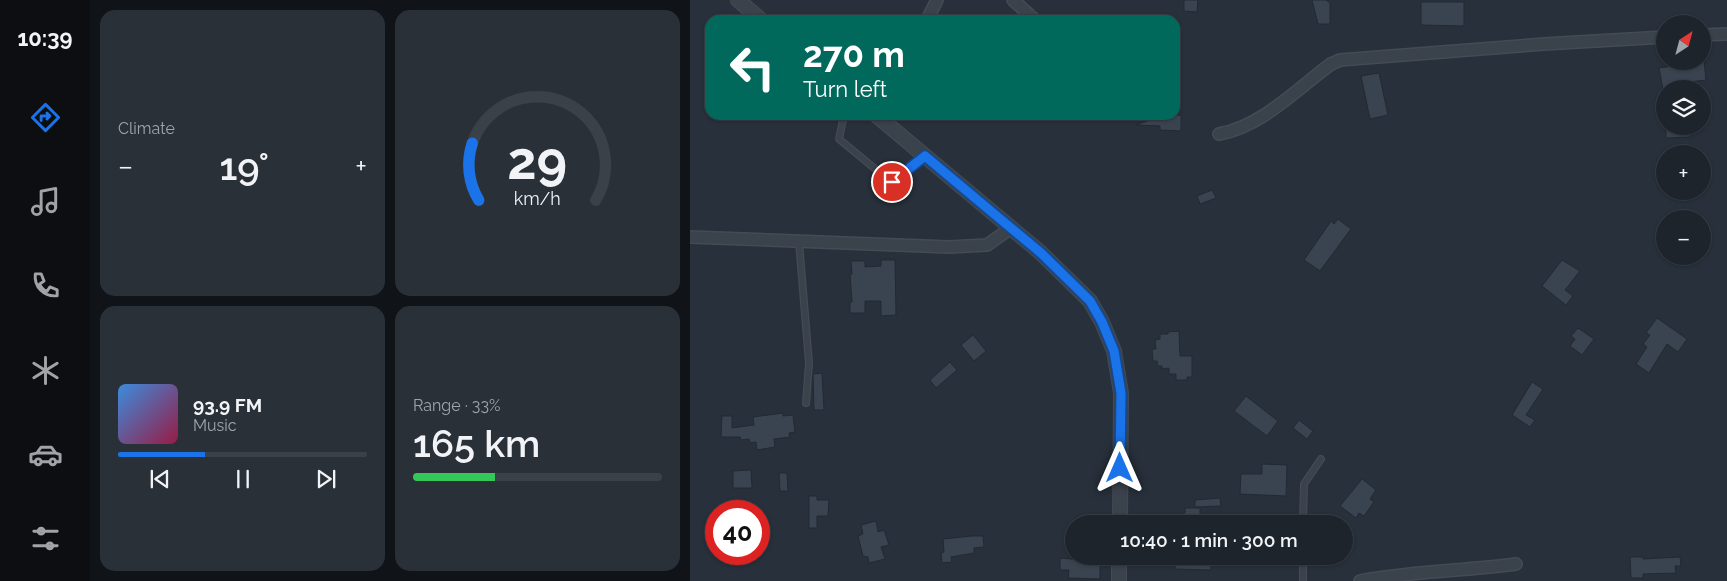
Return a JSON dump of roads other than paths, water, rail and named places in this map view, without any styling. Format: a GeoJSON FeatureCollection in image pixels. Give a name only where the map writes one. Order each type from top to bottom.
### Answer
{"type":"FeatureCollection","features":[{"type":"Feature","properties":{"kind":"street"},"geometry":{"type":"LineString","coordinates":[[738,0],[755,15]]}},
{"type":"Feature","properties":{"kind":"street"},"geometry":{"type":"LineString","coordinates":[[930,15],[937,0]]}},
{"type":"Feature","properties":{"kind":"street"},"geometry":{"type":"LineString","coordinates":[[1013,0],[1030,15]]}},
{"type":"Feature","properties":{"kind":"street"},"geometry":{"type":"LineString","coordinates":[[1711,35],[1727,34]]}},
{"type":"Feature","properties":{"kind":"street"},"geometry":{"type":"LineString","coordinates":[[1219,134],[1232,132],[1262,117],[1331,64],[1340,60],[1656,38]]}},
{"type":"Feature","properties":{"kind":"street"},"geometry":{"type":"LineString","coordinates":[[883,120],[1041,253],[1090,301],[1102,322],[1114,351],[1121,393],[1120,515]]}},
{"type":"Feature","properties":{"kind":"street"},"geometry":{"type":"LineString","coordinates":[[690,237],[949,248],[980,247],[994,242],[1011,228]]}},
{"type":"Feature","properties":{"kind":"street"},"geometry":{"type":"LineString","coordinates":[[1360,581],[1389,576],[1464,571],[1516,564]]}},
{"type":"Feature","properties":{"kind":"street"},"geometry":{"type":"LineString","coordinates":[[1119,565],[1119,581]]}},
{"type":"Feature","properties":{"kind":"lane"},"geometry":{"type":"LineString","coordinates":[[843,120],[838,139],[892,182],[925,156]]}},
{"type":"Feature","properties":{"kind":"lane"},"geometry":{"type":"LineString","coordinates":[[799,242],[809,363],[806,403]]}},
{"type":"Feature","properties":{"kind":"lane"},"geometry":{"type":"LineString","coordinates":[[1303,515],[1304,484],[1321,459]]}},
{"type":"Feature","properties":{"kind":"lane"},"geometry":{"type":"LineString","coordinates":[[1303,565],[1303,581]]}}]}
